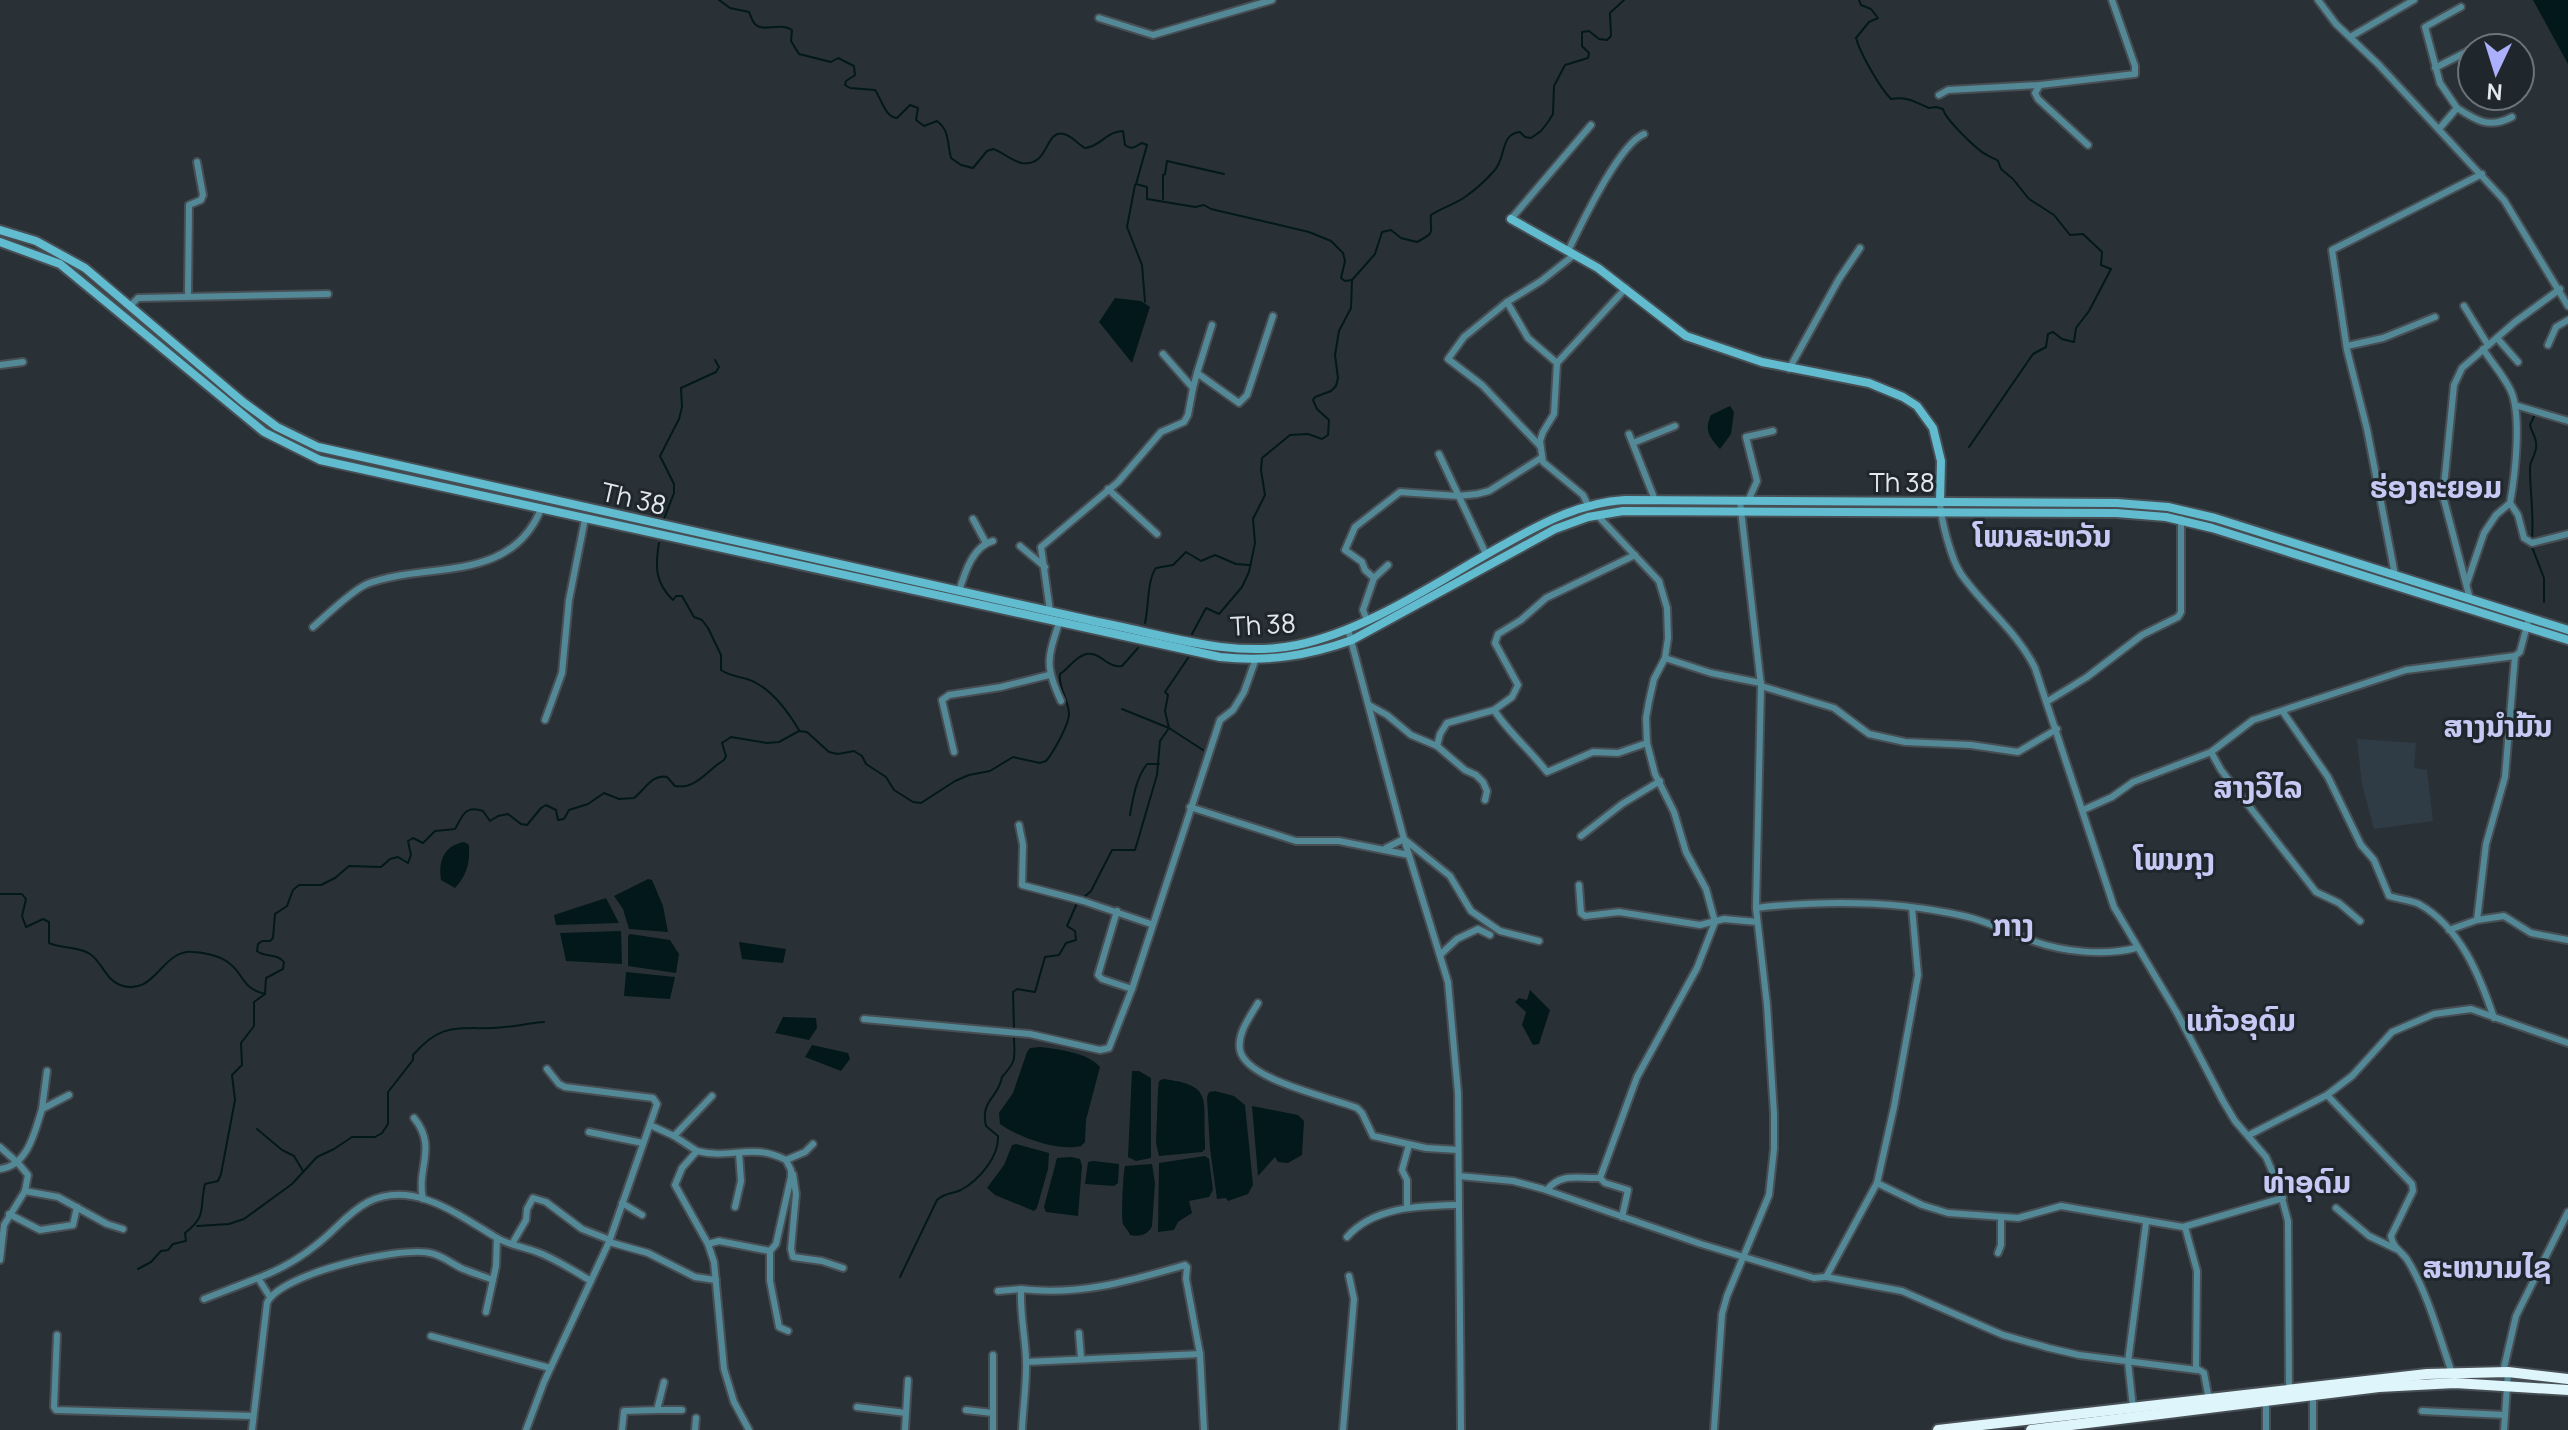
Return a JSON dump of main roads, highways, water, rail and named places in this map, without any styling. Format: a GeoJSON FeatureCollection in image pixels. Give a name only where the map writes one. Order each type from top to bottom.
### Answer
{"type":"FeatureCollection","features":[{"type":"Feature","properties":{"kind":"highway"},"geometry":{"type":"LineString","coordinates":[[2031,1430],[2106,1426],[2209,1403],[2452,1373],[2506,1372],[2568,1379]]}},
{"type":"Feature","properties":{"kind":"highway"},"geometry":{"type":"LineString","coordinates":[[1938,1430],[2133,1408],[2266,1401],[2289,1393],[2313,1395],[2424,1385],[2508,1384],[2568,1390]]}},
{"type":"Feature","properties":{"kind":"waterway"},"geometry":{"type":"LineString","coordinates":[[719,0],[730,8],[749,12],[759,27],[792,30],[791,41],[799,54],[831,62],[838,58],[854,66],[855,75],[845,85],[875,90],[893,117],[897,118],[910,105],[918,108],[916,120],[924,126],[937,121],[946,133],[951,158],[961,165],[973,168],[987,151],[993,149],[1018,162],[1031,163],[1058,134],[1067,135],[1085,148],[1123,131],[1128,147],[1142,143],[1147,145],[1136,184],[1147,187],[1147,199],[1195,207],[1204,205],[1309,232],[1331,241],[1343,253],[1345,261],[1341,278],[1352,280]]}},
{"type":"Feature","properties":{"kind":"waterway"},"geometry":{"type":"LineString","coordinates":[[1192,634],[1206,608],[1219,614],[1242,587],[1249,572],[1255,543],[1253,519],[1265,495],[1262,458],[1290,435],[1308,434],[1322,439],[1328,435],[1329,420],[1317,409],[1313,400],[1336,386],[1335,355],[1339,331],[1351,308],[1352,280],[1375,254],[1382,232],[1391,230],[1401,238],[1417,242],[1428,236],[1431,215],[1465,197],[1480,185],[1498,166],[1509,137],[1520,132],[1531,138],[1541,131],[1553,114],[1554,86],[1565,65],[1588,58],[1589,53],[1582,46],[1582,32],[1589,31],[1599,39],[1607,40],[1611,36],[1610,13],[1624,0]]}},
{"type":"Feature","properties":{"kind":"waterway"},"geometry":{"type":"LineString","coordinates":[[1859,0],[1878,18],[1869,22],[1856,38],[1871,70],[1891,99],[1906,99],[1929,108],[1943,109],[1949,120],[1970,141],[1998,161],[2001,169],[2029,199],[2054,215],[2070,235],[2083,234],[2102,252],[2101,265],[2111,269],[2089,311],[2076,328],[2074,342],[2062,339],[2053,332],[2048,334],[2046,347],[2033,354],[1969,447]]}},
{"type":"Feature","properties":{"kind":"waterway"},"geometry":{"type":"LineString","coordinates":[[1163,199],[1163,175],[1167,161],[1224,174]]}},
{"type":"Feature","properties":{"kind":"waterway"},"geometry":{"type":"LineString","coordinates":[[1135,185],[1127,227],[1142,265],[1145,302]]}},
{"type":"Feature","properties":{"kind":"waterway"},"geometry":{"type":"LineString","coordinates":[[664,519],[674,493],[674,484],[660,456],[679,419],[681,388],[716,372],[719,367],[715,360]]}},
{"type":"Feature","properties":{"kind":"waterway"},"geometry":{"type":"LineString","coordinates":[[2532,539],[2530,468],[2536,447],[2530,425],[2535,414]]}},
{"type":"Feature","properties":{"kind":"waterway"},"geometry":{"type":"LineString","coordinates":[[659,543],[657,567],[660,581],[673,600],[676,596],[682,596],[694,617],[702,620],[708,628],[721,655],[721,670],[763,687],[783,707],[799,730]]}},
{"type":"Feature","properties":{"kind":"waterway"},"geometry":{"type":"LineString","coordinates":[[2532,547],[2544,578],[2544,602]]}},
{"type":"Feature","properties":{"kind":"waterway"},"geometry":{"type":"LineString","coordinates":[[1145,623],[1156,568],[1173,565],[1186,552],[1201,561],[1215,555],[1236,564],[1249,565]]}},
{"type":"Feature","properties":{"kind":"waterway"},"geometry":{"type":"LineString","coordinates":[[138,1269],[151,1262],[161,1251],[186,1241],[185,1233],[200,1216],[205,1184],[218,1181],[221,1174],[235,1100],[232,1075],[242,1065],[241,1043],[254,1026],[254,1002],[265,994],[266,978],[283,969],[284,962],[257,951],[258,944],[273,938],[275,914],[287,906],[293,890],[299,885],[321,885],[349,866],[381,867],[398,857],[408,863],[411,855],[408,841],[413,838],[423,843],[435,831],[455,829],[464,813],[472,809],[483,811],[490,821],[508,814],[527,825],[546,805],[556,810],[558,820],[564,819],[569,810],[588,804],[604,793],[619,799],[634,798],[657,778],[667,777],[675,786],[689,785],[724,760],[726,756],[722,743],[731,737],[767,743],[779,742],[799,731],[807,732],[829,752],[854,751],[862,756],[866,764],[886,777],[894,790],[913,802],[921,803],[955,781],[990,771],[1013,757],[1040,763],[1046,761],[1069,718],[1060,674],[1086,654],[1122,666],[1138,648]]}},
{"type":"Feature","properties":{"kind":"waterway"},"geometry":{"type":"LineString","coordinates":[[1083,898],[1091,891],[1112,850],[1135,850],[1157,775],[1160,741],[1169,728],[1165,711],[1168,695],[1165,692],[1188,658]]}},
{"type":"Feature","properties":{"kind":"waterway"},"geometry":{"type":"LineString","coordinates":[[1122,709],[1169,728],[1203,750]]}},
{"type":"Feature","properties":{"kind":"waterway"},"geometry":{"type":"LineString","coordinates":[[1130,815],[1140,775],[1147,764],[1159,764]]}},
{"type":"Feature","properties":{"kind":"waterway"},"geometry":{"type":"LineString","coordinates":[[0,894],[22,894],[26,899],[22,916],[26,927],[43,919],[49,922],[49,943],[90,954],[120,985],[142,985],[174,957],[194,952],[225,960],[247,985],[265,994]]}},
{"type":"Feature","properties":{"kind":"waterway"},"geometry":{"type":"LineString","coordinates":[[1014,1029],[1013,992],[1017,989],[1035,992],[1045,957],[1059,955],[1066,943],[1076,940],[1075,931],[1067,926],[1077,903]]}},
{"type":"Feature","properties":{"kind":"waterway"},"geometry":{"type":"LineString","coordinates":[[197,1226],[229,1224],[244,1219],[292,1184],[317,1157],[352,1137],[375,1137],[382,1133],[388,1124],[388,1092],[413,1060],[413,1055],[432,1037],[450,1030],[544,1022]]}},
{"type":"Feature","properties":{"kind":"waterway"},"geometry":{"type":"LineString","coordinates":[[900,1277],[937,1200],[975,1180],[995,1152],[998,1136],[986,1126],[985,1110],[1013,1062],[1014,1035]]}},
{"type":"Feature","properties":{"kind":"waterway"},"geometry":{"type":"LineString","coordinates":[[257,1129],[294,1156],[303,1171]]}},
{"type":"Feature","properties":{"kind":"district","name":"ຮ່ອງຄະຍອມ"},"geometry":{"type":"Point","coordinates":[2436,486]}},
{"type":"Feature","properties":{"kind":"district","name":"ໂພນສະຫວັນ"},"geometry":{"type":"Point","coordinates":[2042,535]}},
{"type":"Feature","properties":{"kind":"district","name":"ສາງນຳ້ມັນ"},"geometry":{"type":"Point","coordinates":[2498,725]}},
{"type":"Feature","properties":{"kind":"district","name":"ສາງວີໄລ"},"geometry":{"type":"Point","coordinates":[2258,786]}},
{"type":"Feature","properties":{"kind":"district","name":"ໂພນກຸງ"},"geometry":{"type":"Point","coordinates":[2174,858]}},
{"type":"Feature","properties":{"kind":"district","name":"ກາງ"},"geometry":{"type":"Point","coordinates":[2013,924]}},
{"type":"Feature","properties":{"kind":"district","name":"ແກ້ວອຸດົມ"},"geometry":{"type":"Point","coordinates":[2241,1019]}},
{"type":"Feature","properties":{"kind":"district","name":"ທ່າອຸດົມ"},"geometry":{"type":"Point","coordinates":[2307,1181]}},
{"type":"Feature","properties":{"kind":"district","name":"ສະຫນາມໄຊ"},"geometry":{"type":"Point","coordinates":[2487,1266]}}]}
